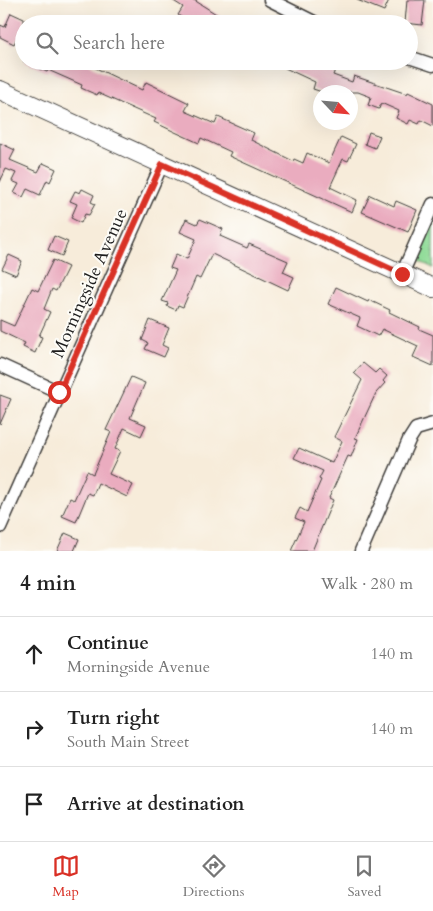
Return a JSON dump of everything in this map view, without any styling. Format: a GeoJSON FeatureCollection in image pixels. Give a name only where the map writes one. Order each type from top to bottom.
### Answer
{"type":"FeatureCollection","features":[{"type":"Feature","properties":{"kind":"main road"},"geometry":{"type":"LineString","coordinates":[[0,90],[433,288]]}},
{"type":"Feature","properties":{"kind":"street"},"geometry":{"type":"LineString","coordinates":[[270,0],[300,15]]}},
{"type":"Feature","properties":{"kind":"street"},"geometry":{"type":"LineString","coordinates":[[418,60],[433,65]]}},
{"type":"Feature","properties":{"kind":"street","name":"Morningside Avenue"},"geometry":{"type":"LineString","coordinates":[[0,527],[162,164]]}},
{"type":"Feature","properties":{"kind":"street"},"geometry":{"type":"LineString","coordinates":[[402,274],[433,204]]}},
{"type":"Feature","properties":{"kind":"street"},"geometry":{"type":"LineString","coordinates":[[0,365],[59,392]]}},
{"type":"Feature","properties":{"kind":"street"},"geometry":{"type":"LineString","coordinates":[[361,551],[409,440],[416,429],[433,424]]}},
{"type":"Feature","properties":{"kind":"green space"},"geometry":{"type":"Polygon","coordinates":[[[433,218],[433,268],[415,259],[433,218]]]}},
{"type":"Feature","properties":{"kind":"building"},"geometry":{"type":"Polygon","coordinates":[[[172,0],[194,0],[218,15],[178,15],[183,7],[172,0]]]}},
{"type":"Feature","properties":{"kind":"building"},"geometry":{"type":"Polygon","coordinates":[[[357,0],[389,0],[384,11],[357,0]]]}},
{"type":"Feature","properties":{"kind":"building"},"geometry":{"type":"Polygon","coordinates":[[[407,0],[425,0],[422,25],[418,25],[418,15],[406,15],[407,0]]]}},
{"type":"Feature","properties":{"kind":"building"},"geometry":{"type":"Polygon","coordinates":[[[11,13],[15,15],[14,44],[0,37],[0,25],[5,27],[11,13]]]}},
{"type":"Feature","properties":{"kind":"building"},"geometry":{"type":"Polygon","coordinates":[[[48,70],[100,70],[142,90],[146,82],[189,103],[185,111],[215,124],[218,117],[254,133],[251,140],[293,161],[294,159],[303,163],[307,153],[329,163],[341,137],[356,144],[348,161],[343,159],[330,187],[357,200],[352,212],[229,156],[231,152],[201,138],[199,143],[154,122],[156,119],[98,93],[97,95],[81,88],[82,85],[48,70]]]}},
{"type":"Feature","properties":{"kind":"building"},"geometry":{"type":"Polygon","coordinates":[[[289,70],[335,70],[333,75],[352,82],[354,76],[407,94],[408,92],[433,104],[433,126],[421,120],[419,124],[410,120],[408,124],[396,118],[399,111],[381,103],[379,109],[368,105],[371,97],[358,92],[358,85],[314,85],[315,82],[289,70]]]}},
{"type":"Feature","properties":{"kind":"building"},"geometry":{"type":"Polygon","coordinates":[[[369,132],[380,136],[375,148],[365,144],[369,132]]]}},
{"type":"Feature","properties":{"kind":"building"},"geometry":{"type":"Polygon","coordinates":[[[0,143],[15,150],[10,160],[38,172],[43,163],[56,169],[50,182],[47,180],[40,195],[27,189],[23,197],[14,193],[19,184],[12,181],[16,173],[6,169],[0,182],[0,143]]]}},
{"type":"Feature","properties":{"kind":"building"},"geometry":{"type":"Polygon","coordinates":[[[82,189],[94,195],[91,202],[95,204],[89,215],[85,214],[81,223],[71,218],[77,204],[70,201],[75,191],[80,193],[82,189]]]}},
{"type":"Feature","properties":{"kind":"building"},"geometry":{"type":"Polygon","coordinates":[[[370,195],[394,206],[396,201],[417,210],[408,232],[362,212],[370,195]]]}},
{"type":"Feature","properties":{"kind":"building"},"geometry":{"type":"Polygon","coordinates":[[[186,219],[197,224],[200,219],[223,229],[220,236],[247,248],[249,244],[288,261],[283,272],[294,277],[288,290],[212,254],[200,279],[196,277],[183,307],[178,305],[176,310],[167,306],[168,303],[162,301],[176,270],[170,268],[176,254],[187,259],[196,239],[180,232],[186,219]]]}},
{"type":"Feature","properties":{"kind":"building"},"geometry":{"type":"Polygon","coordinates":[[[54,236],[68,242],[62,256],[48,250],[54,236]]]}},
{"type":"Feature","properties":{"kind":"building"},"geometry":{"type":"Polygon","coordinates":[[[9,255],[22,261],[16,275],[2,269],[9,255]]]}},
{"type":"Feature","properties":{"kind":"building"},"geometry":{"type":"Polygon","coordinates":[[[53,260],[68,267],[56,291],[52,289],[44,309],[50,312],[39,336],[42,337],[35,353],[23,347],[25,343],[0,331],[0,320],[14,326],[32,288],[38,291],[53,260]]]}},
{"type":"Feature","properties":{"kind":"building"},"geometry":{"type":"Polygon","coordinates":[[[336,287],[390,310],[389,312],[433,335],[433,366],[413,357],[418,346],[382,329],[378,336],[357,326],[360,318],[328,304],[336,287]]]}},
{"type":"Feature","properties":{"kind":"building"},"geometry":{"type":"Polygon","coordinates":[[[150,320],[169,328],[162,345],[168,348],[164,357],[145,349],[148,343],[142,340],[150,320]]]}},
{"type":"Feature","properties":{"kind":"building"},"geometry":{"type":"Polygon","coordinates":[[[363,363],[375,373],[379,369],[387,376],[383,381],[385,383],[376,393],[355,438],[358,439],[351,457],[348,456],[329,498],[333,500],[312,551],[291,551],[304,522],[295,518],[300,508],[307,512],[323,471],[294,458],[299,448],[332,463],[342,441],[334,437],[362,380],[354,373],[363,363]]]}},
{"type":"Feature","properties":{"kind":"building"},"geometry":{"type":"Polygon","coordinates":[[[131,377],[145,383],[130,418],[146,425],[141,436],[124,428],[115,449],[120,451],[109,474],[133,485],[127,497],[98,483],[93,495],[88,493],[76,522],[62,516],[70,498],[74,500],[87,471],[93,474],[111,432],[106,430],[131,377]]]}},
{"type":"Feature","properties":{"kind":"building"},"geometry":{"type":"Polygon","coordinates":[[[0,395],[11,399],[0,424],[0,395]]]}},
{"type":"Feature","properties":{"kind":"building"},"geometry":{"type":"Polygon","coordinates":[[[65,533],[79,539],[74,551],[57,551],[65,533]]]}},
{"type":"Feature","properties":{"kind":"route"},"geometry":{"type":"LineString","coordinates":[[59,392],[162,164],[402,274]]}}]}
